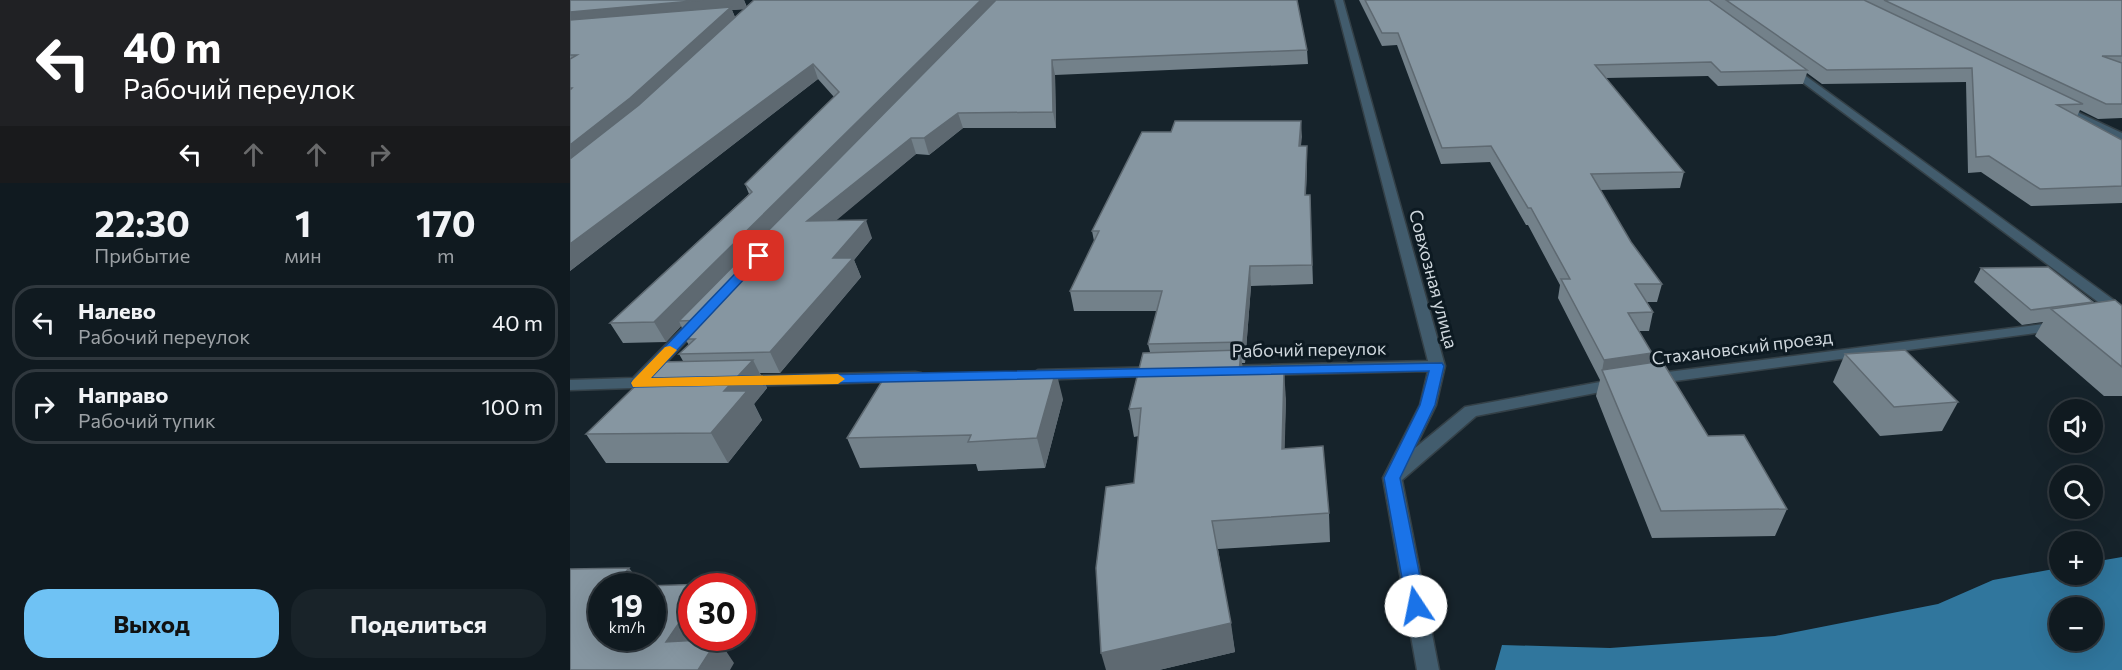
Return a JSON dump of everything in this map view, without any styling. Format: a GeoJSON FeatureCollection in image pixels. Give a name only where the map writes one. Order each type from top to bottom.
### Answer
{"type":"FeatureCollection","features":[{"type":"Feature","properties":{"kind":"street","name":"Совхозная улица"},"geometry":{"type":"LineString","coordinates":[[1339,0],[1437,366],[1428,405],[1392,478]]}},
{"type":"Feature","properties":{"kind":"street"},"geometry":{"type":"LineString","coordinates":[[1775,57],[2118,317]]}},
{"type":"Feature","properties":{"kind":"street"},"geometry":{"type":"LineString","coordinates":[[2047,100],[2122,137]]}},
{"type":"Feature","properties":{"kind":"street"},"geometry":{"type":"LineString","coordinates":[[638,383],[708,310]]}},
{"type":"Feature","properties":{"kind":"street","name":"Стахановский проезд"},"geometry":{"type":"LineString","coordinates":[[1392,478],[1472,411],[1636,381],[2075,324]]}},
{"type":"Feature","properties":{"kind":"street","name":"Рабочий переулок"},"geometry":{"type":"LineString","coordinates":[[1210,371],[1437,366]]}},
{"type":"Feature","properties":{"kind":"street"},"geometry":{"type":"LineString","coordinates":[[1019,375],[1174,372]]}},
{"type":"Feature","properties":{"kind":"street"},"geometry":{"type":"LineString","coordinates":[[733,381],[936,377]]}},
{"type":"Feature","properties":{"kind":"street"},"geometry":{"type":"LineString","coordinates":[[570,385],[674,383]]}},
{"type":"Feature","properties":{"kind":"street"},"geometry":{"type":"LineString","coordinates":[[1392,478],[1428,670]]}},
{"type":"Feature","properties":{"kind":"water"},"geometry":{"type":"Polygon","coordinates":[[[2122,557],[2122,670],[1495,670],[1502,645],[1610,648],[1775,636],[1938,604],[1993,580],[2049,570],[2049,585],[2103,585],[2103,560],[2122,557]]]}},
{"type":"Feature","properties":{"kind":"building"},"geometry":{"type":"Polygon","coordinates":[[[570,0],[703,0],[570,12],[570,0]]]}},
{"type":"Feature","properties":{"kind":"building"},"geometry":{"type":"Polygon","coordinates":[[[754,0],[981,0],[654,322],[610,323],[752,192],[745,184],[839,92],[813,64],[570,244],[570,159],[639,105],[754,0]]]}},
{"type":"Feature","properties":{"kind":"building"},"geometry":{"type":"Polygon","coordinates":[[[996,0],[1297,0],[1307,50],[1052,60],[1053,112],[958,113],[924,138],[911,138],[807,221],[866,220],[833,258],[853,258],[770,352],[679,354],[695,339],[685,339],[705,320],[679,321],[996,0]]]}},
{"type":"Feature","properties":{"kind":"building"},"geometry":{"type":"Polygon","coordinates":[[[1365,0],[1709,0],[1807,70],[1721,72],[1711,62],[1595,65],[1684,172],[1591,174],[1631,242],[1662,284],[1635,284],[1653,312],[1628,313],[1652,353],[1604,360],[1561,279],[1570,279],[1531,208],[1528,208],[1491,146],[1442,148],[1398,33],[1382,33],[1365,0]]]}},
{"type":"Feature","properties":{"kind":"building"},"geometry":{"type":"Polygon","coordinates":[[[1726,0],[1864,0],[2083,104],[2057,105],[2122,140],[2122,186],[2040,189],[1989,156],[1976,157],[1972,68],[1827,70],[1726,0]]]}},
{"type":"Feature","properties":{"kind":"building"},"geometry":{"type":"Polygon","coordinates":[[[1884,0],[2122,0],[2122,56],[2102,56],[2122,63],[2122,104],[2106,104],[1884,0]]]}},
{"type":"Feature","properties":{"kind":"building"},"geometry":{"type":"Polygon","coordinates":[[[731,7],[630,98],[570,145],[570,90],[572,88],[570,88],[570,59],[577,55],[570,55],[570,20],[731,7]]]}},
{"type":"Feature","properties":{"kind":"building"},"geometry":{"type":"Polygon","coordinates":[[[1175,121],[1301,121],[1299,146],[1307,146],[1305,195],[1310,195],[1312,265],[1250,266],[1243,342],[1148,344],[1162,291],[1070,291],[1099,231],[1092,231],[1142,132],[1171,132],[1175,121]]]}},
{"type":"Feature","properties":{"kind":"building"},"geometry":{"type":"Polygon","coordinates":[[[2048,267],[2093,302],[2031,310],[1981,268],[2048,267]]]}},
{"type":"Feature","properties":{"kind":"building"},"geometry":{"type":"Polygon","coordinates":[[[2115,300],[2122,306],[2122,367],[2051,309],[2115,300]]]}},
{"type":"Feature","properties":{"kind":"building"},"geometry":{"type":"Polygon","coordinates":[[[1241,350],[1239,373],[1284,372],[1282,449],[1323,446],[1329,513],[1212,521],[1231,623],[1101,653],[1096,568],[1106,487],[1134,483],[1141,408],[1129,409],[1143,353],[1241,350]]]}},
{"type":"Feature","properties":{"kind":"building"},"geometry":{"type":"Polygon","coordinates":[[[1905,350],[1958,402],[1894,407],[1845,354],[1905,350]]]}},
{"type":"Feature","properties":{"kind":"building"},"geometry":{"type":"Polygon","coordinates":[[[753,360],[724,391],[747,391],[711,433],[586,434],[660,362],[753,360]]]}},
{"type":"Feature","properties":{"kind":"building"},"geometry":{"type":"Polygon","coordinates":[[[1662,361],[1708,436],[1744,435],[1787,509],[1661,511],[1602,370],[1662,361]]]}},
{"type":"Feature","properties":{"kind":"building"},"geometry":{"type":"Polygon","coordinates":[[[1056,371],[1037,438],[968,442],[971,435],[847,438],[884,378],[1056,371]]]}},
{"type":"Feature","properties":{"kind":"building"},"geometry":{"type":"Polygon","coordinates":[[[629,568],[625,573],[588,573],[588,651],[666,651],[666,642],[678,641],[678,651],[710,651],[698,670],[570,670],[570,569],[629,568]]]}},
{"type":"Feature","properties":{"kind":"building"},"geometry":{"type":"Polygon","coordinates":[[[666,585],[678,585],[678,624],[666,642],[666,585]]]}},
{"type":"Feature","properties":{"kind":"slow traffic"},"geometry":{"type":"LineString","coordinates":[[670,350],[638,383],[838,379]]}},
{"type":"Feature","properties":{"kind":"route"},"geometry":{"type":"LineString","coordinates":[[759,256],[638,383],[1437,366],[1428,405],[1392,478],[1416,606]]}}]}
